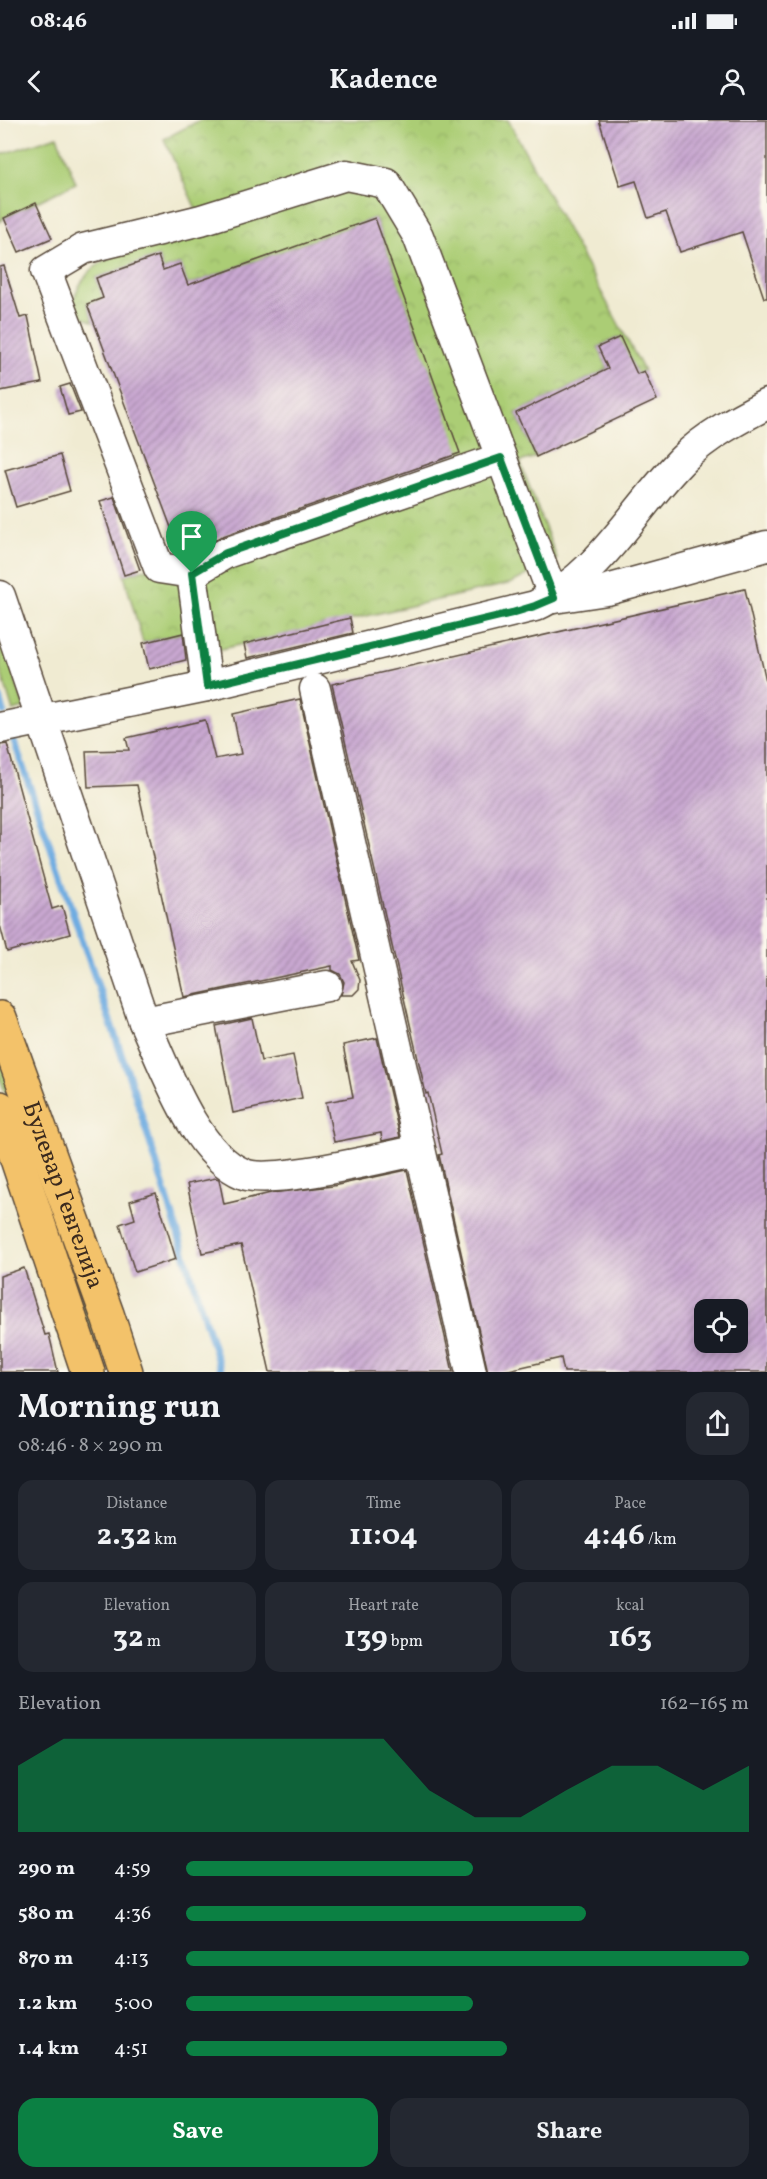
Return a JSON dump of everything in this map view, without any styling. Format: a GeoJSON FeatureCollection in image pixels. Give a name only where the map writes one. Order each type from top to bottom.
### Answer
{"type":"FeatureCollection","features":[{"type":"Feature","properties":{"kind":"main road","name":"Булевар Гевгелија"},"geometry":{"type":"LineString","coordinates":[[0,1018],[126,1372]]}},
{"type":"Feature","properties":{"kind":"main road","name":"Булевар Гевгелија"},"geometry":{"type":"LineString","coordinates":[[0,1108],[88,1372]]}},
{"type":"Feature","properties":{"kind":"lane"},"geometry":{"type":"LineString","coordinates":[[501,458],[226,553],[192,573],[159,568],[46,271],[83,249],[201,220],[346,174],[386,183],[418,236],[554,598]]}},
{"type":"Feature","properties":{"kind":"lane"},"geometry":{"type":"LineString","coordinates":[[554,598],[597,560],[685,458],[708,438],[767,404]]}},
{"type":"Feature","properties":{"kind":"lane"},"geometry":{"type":"LineString","coordinates":[[0,728],[207,686],[512,613],[554,598],[607,590],[767,546]]}},
{"type":"Feature","properties":{"kind":"lane"},"geometry":{"type":"LineString","coordinates":[[192,573],[207,686]]}},
{"type":"Feature","properties":{"kind":"lane"},"geometry":{"type":"LineString","coordinates":[[0,596],[144,1022],[196,1130],[223,1162],[246,1175],[276,1176],[312,1171],[420,1150]]}},
{"type":"Feature","properties":{"kind":"lane"},"geometry":{"type":"LineString","coordinates":[[315,690],[471,1372]]}},
{"type":"Feature","properties":{"kind":"lane"},"geometry":{"type":"LineString","coordinates":[[144,1022],[327,986]]}},
{"type":"Feature","properties":{"kind":"green space"},"geometry":{"type":"Polygon","coordinates":[[[200,120],[508,120],[644,371],[637,374],[619,337],[598,347],[608,369],[516,413],[536,457],[520,462],[557,559],[512,583],[221,649],[190,659],[184,633],[143,643],[124,575],[159,568],[459,453],[375,218],[188,285],[180,264],[163,270],[158,256],[96,278],[103,298],[87,304],[94,322],[80,316],[72,303],[90,271],[105,260],[131,247],[201,220],[164,139],[200,120]]]}},
{"type":"Feature","properties":{"kind":"green space"},"geometry":{"type":"Polygon","coordinates":[[[57,136],[76,183],[0,222],[0,155],[57,136]]]}},
{"type":"Feature","properties":{"kind":"green space"},"geometry":{"type":"Polygon","coordinates":[[[0,630],[24,708],[13,711],[0,669],[0,630]]]}},
{"type":"Feature","properties":{"kind":"green space"},"geometry":{"type":"Polygon","coordinates":[[[0,1050],[108,1372],[100,1372],[0,1078],[0,1050]]]}},
{"type":"Feature","properties":{"kind":"building"},"geometry":{"type":"Polygon","coordinates":[[[599,120],[767,120],[767,298],[764,298],[742,232],[680,252],[666,212],[648,218],[636,181],[620,186],[599,120]]]}},
{"type":"Feature","properties":{"kind":"building"},"geometry":{"type":"Polygon","coordinates":[[[36,203],[52,238],[19,252],[4,218],[36,203]]]}},
{"type":"Feature","properties":{"kind":"building"},"geometry":{"type":"Polygon","coordinates":[[[375,218],[460,453],[220,537],[189,555],[181,554],[87,304],[103,298],[96,278],[158,256],[163,270],[180,264],[188,285],[375,218]]]}},
{"type":"Feature","properties":{"kind":"building"},"geometry":{"type":"Polygon","coordinates":[[[4,266],[20,318],[28,316],[42,383],[0,391],[0,267],[4,266]]]}},
{"type":"Feature","properties":{"kind":"building"},"geometry":{"type":"Polygon","coordinates":[[[620,337],[637,374],[644,371],[657,400],[536,457],[516,413],[608,369],[598,347],[620,337]]]}},
{"type":"Feature","properties":{"kind":"building"},"geometry":{"type":"Polygon","coordinates":[[[70,384],[81,412],[68,415],[60,387],[70,384]]]}},
{"type":"Feature","properties":{"kind":"building"},"geometry":{"type":"Polygon","coordinates":[[[60,455],[70,491],[16,507],[5,470],[60,455]]]}},
{"type":"Feature","properties":{"kind":"building"},"geometry":{"type":"Polygon","coordinates":[[[114,497],[140,570],[124,575],[100,501],[114,497]]]}},
{"type":"Feature","properties":{"kind":"building"},"geometry":{"type":"Polygon","coordinates":[[[745,589],[767,685],[767,1372],[564,1372],[561,1358],[500,1372],[488,1372],[439,1155],[442,1154],[428,1093],[426,1094],[332,684],[745,589]]]}},
{"type":"Feature","properties":{"kind":"building"},"geometry":{"type":"Polygon","coordinates":[[[350,618],[353,633],[247,658],[244,644],[350,618]]]}},
{"type":"Feature","properties":{"kind":"building"},"geometry":{"type":"Polygon","coordinates":[[[183,633],[186,660],[149,669],[143,643],[183,633]]]}},
{"type":"Feature","properties":{"kind":"building"},"geometry":{"type":"Polygon","coordinates":[[[300,699],[359,960],[352,961],[360,980],[359,989],[353,995],[341,995],[344,982],[340,974],[332,970],[332,966],[184,997],[137,785],[88,787],[86,751],[129,750],[126,738],[205,720],[215,759],[241,754],[233,714],[300,699]]]}},
{"type":"Feature","properties":{"kind":"building"},"geometry":{"type":"Polygon","coordinates":[[[7,744],[52,909],[62,906],[70,934],[7,952],[0,925],[0,745],[7,744]]]}},
{"type":"Feature","properties":{"kind":"building"},"geometry":{"type":"Polygon","coordinates":[[[252,1018],[261,1061],[293,1055],[302,1098],[233,1113],[216,1026],[252,1018]]]}},
{"type":"Feature","properties":{"kind":"building"},"geometry":{"type":"Polygon","coordinates":[[[377,1038],[400,1137],[382,1141],[381,1133],[334,1142],[326,1102],[353,1097],[343,1045],[377,1038]]]}},
{"type":"Feature","properties":{"kind":"building"},"geometry":{"type":"Polygon","coordinates":[[[407,1170],[453,1372],[270,1372],[241,1245],[202,1253],[187,1184],[219,1179],[224,1204],[271,1193],[333,1186],[407,1170]]]}},
{"type":"Feature","properties":{"kind":"building"},"geometry":{"type":"Polygon","coordinates":[[[156,1193],[176,1259],[135,1272],[120,1224],[135,1219],[130,1201],[156,1193]]]}},
{"type":"Feature","properties":{"kind":"building"},"geometry":{"type":"Polygon","coordinates":[[[24,1268],[45,1335],[49,1334],[58,1372],[0,1372],[0,1276],[24,1268]]]}},
{"type":"Feature","properties":{"kind":"waterway"},"geometry":{"type":"LineString","coordinates":[[0,698],[4,712]]}},
{"type":"Feature","properties":{"kind":"waterway"},"geometry":{"type":"LineString","coordinates":[[13,738],[135,1094],[221,1372]]}},
{"type":"Feature","properties":{"kind":"route"},"geometry":{"type":"LineString","coordinates":[[501,458],[554,598],[512,613],[207,686],[192,573],[226,553],[501,458]]}}]}
